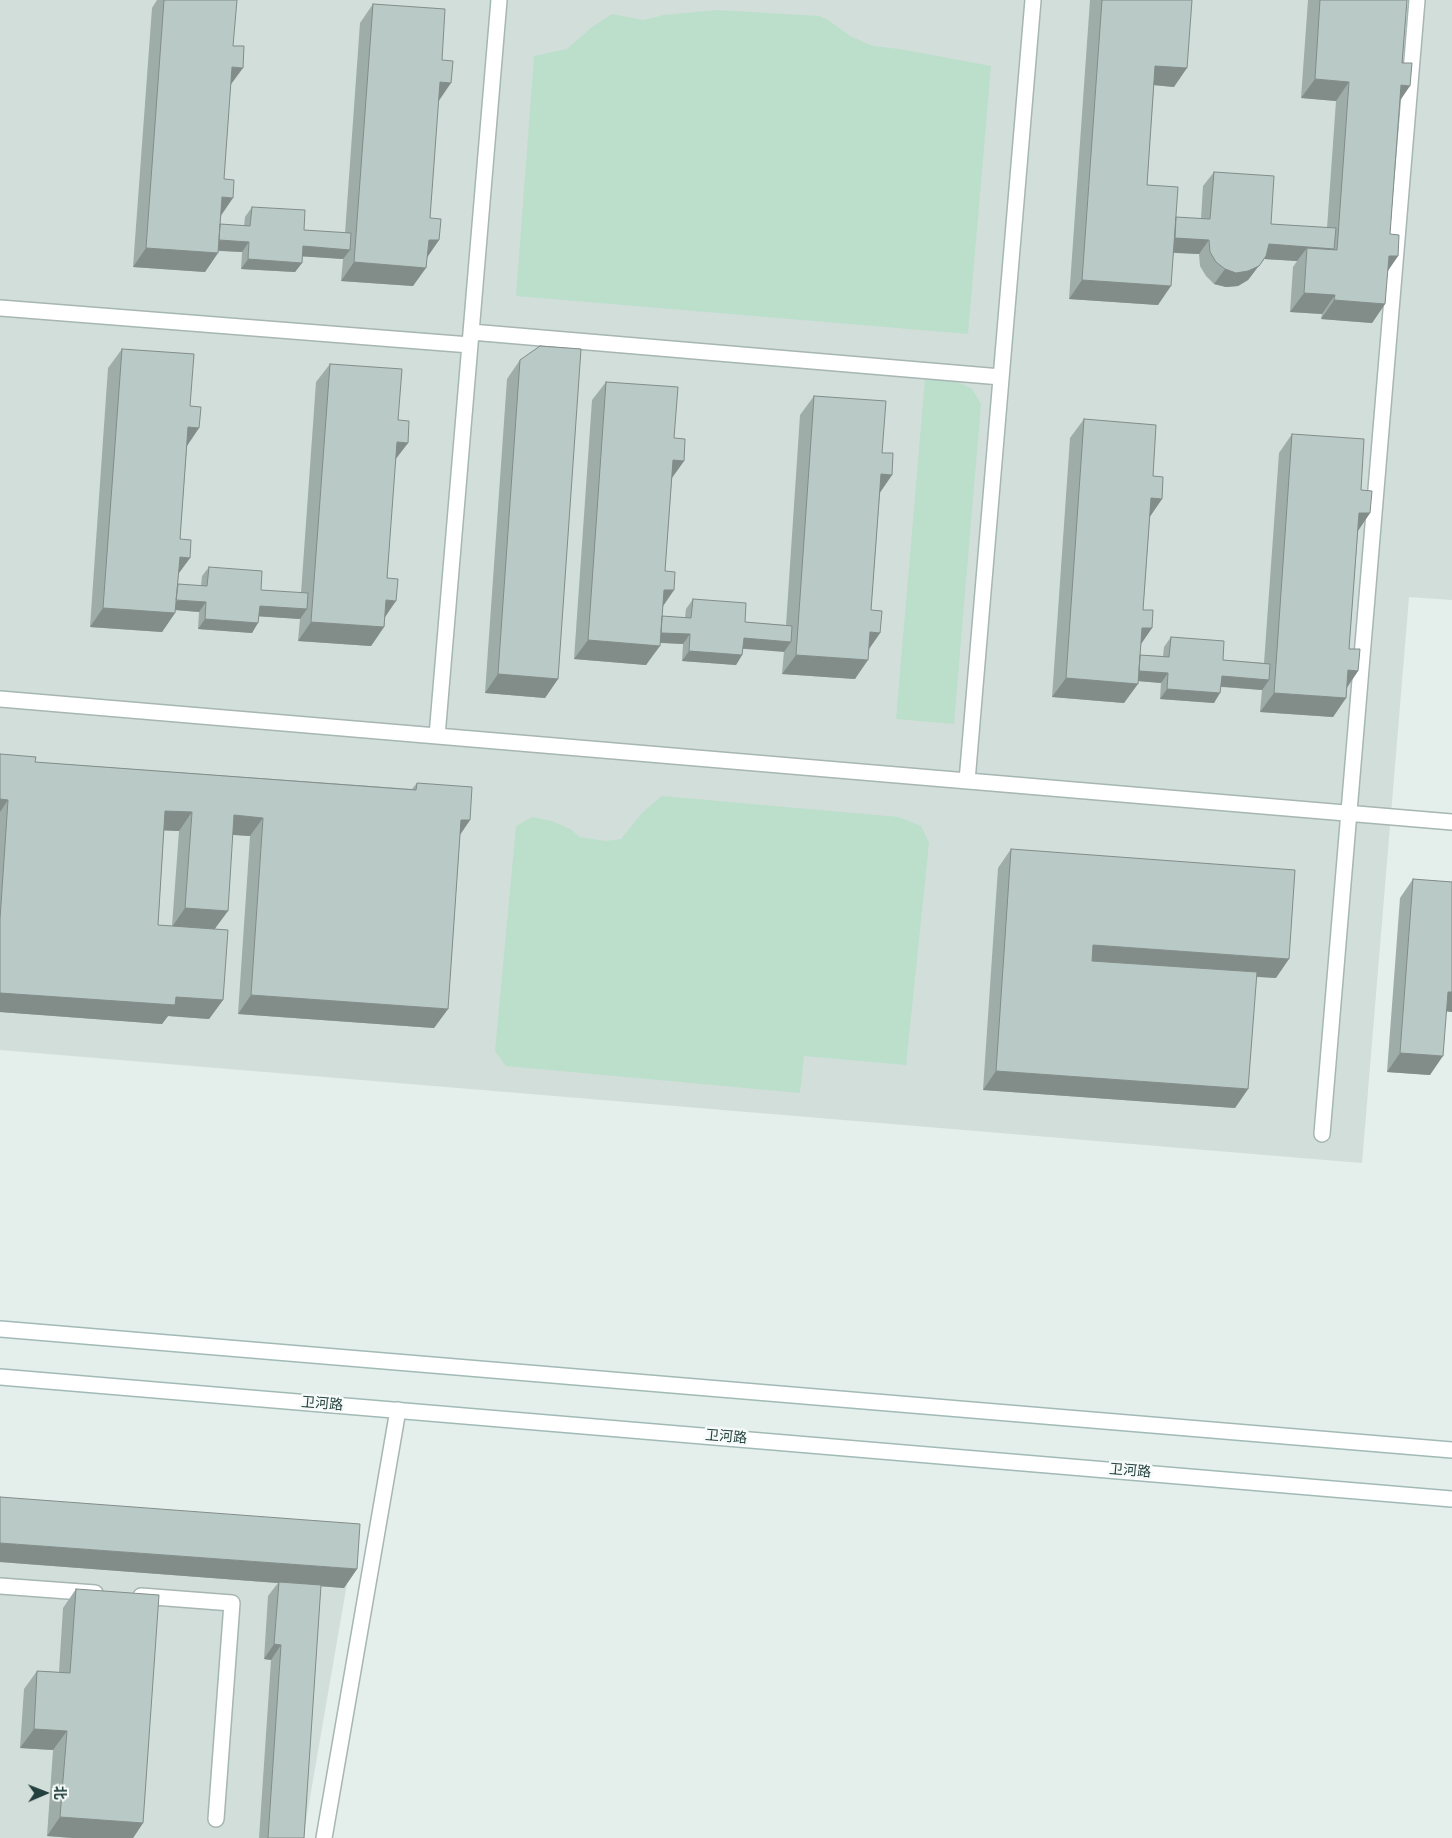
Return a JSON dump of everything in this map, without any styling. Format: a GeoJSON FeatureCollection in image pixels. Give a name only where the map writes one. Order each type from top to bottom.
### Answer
{"type":"FeatureCollection","features":[{"type":"Feature","properties":{"kind":"street"},"geometry":{"type":"LineString","coordinates":[[437,736],[499,0]]}},
{"type":"Feature","properties":{"kind":"street"},"geometry":{"type":"LineString","coordinates":[[967,781],[1033,0]]}},
{"type":"Feature","properties":{"kind":"street"},"geometry":{"type":"LineString","coordinates":[[1322,1134],[1417,0]]}},
{"type":"Feature","properties":{"kind":"street"},"geometry":{"type":"LineString","coordinates":[[0,308],[470,338],[1001,377]]}},
{"type":"Feature","properties":{"kind":"street"},"geometry":{"type":"LineString","coordinates":[[0,699],[1452,822]]}},
{"type":"Feature","properties":{"kind":"street"},"geometry":{"type":"LineString","coordinates":[[0,1329],[1452,1450]]}},
{"type":"Feature","properties":{"kind":"street","name":"卫河路"},"geometry":{"type":"LineString","coordinates":[[0,1377],[1452,1499]]}},
{"type":"Feature","properties":{"kind":"street"},"geometry":{"type":"LineString","coordinates":[[324,1838],[398,1410]]}},
{"type":"Feature","properties":{"kind":"street"},"geometry":{"type":"LineString","coordinates":[[0,1586],[106,1594]]}},
{"type":"Feature","properties":{"kind":"street"},"geometry":{"type":"LineString","coordinates":[[126,1595],[232,1603],[216,1819]]}},
{"type":"Feature","properties":{"kind":"shaded area"},"geometry":{"type":"Polygon","coordinates":[[[0,0],[1452,0],[1452,600],[1409,597],[1362,1163],[0,1050],[0,0]]]}},
{"type":"Feature","properties":{"kind":"shaded area"},"geometry":{"type":"Polygon","coordinates":[[[0,1508],[355,1537],[303,1838],[0,1838],[0,1508]]]}},
{"type":"Feature","properties":{"kind":"green space"},"geometry":{"type":"Polygon","coordinates":[[[717,10],[819,16],[828,20],[850,36],[873,46],[900,49],[991,66],[968,334],[516,296],[534,56],[567,49],[591,28],[612,14],[643,20],[664,15],[717,10]]]}},
{"type":"Feature","properties":{"kind":"green space"},"geometry":{"type":"Polygon","coordinates":[[[925,379],[956,382],[965,385],[972,389],[981,404],[954,724],[896,719],[925,379]]]}},
{"type":"Feature","properties":{"kind":"green space"},"geometry":{"type":"Polygon","coordinates":[[[662,796],[899,817],[921,826],[929,843],[906,1065],[804,1056],[800,1093],[506,1066],[495,1051],[516,826],[532,817],[552,821],[570,829],[580,837],[606,841],[621,839],[643,812],[662,796]]]}},
{"type":"Feature","properties":{"kind":"building"},"geometry":{"type":"Polygon","coordinates":[[[164,0],[237,0],[233,46],[244,46],[243,68],[232,67],[224,179],[234,180],[233,198],[222,197],[218,253],[146,248],[164,0]]]}},
{"type":"Feature","properties":{"kind":"building"},"geometry":{"type":"Polygon","coordinates":[[[1102,0],[1192,0],[1187,68],[1155,66],[1147,185],[1178,187],[1171,286],[1082,280],[1102,0]]]}},
{"type":"Feature","properties":{"kind":"building"},"geometry":{"type":"Polygon","coordinates":[[[1320,0],[1407,0],[1402,63],[1412,63],[1410,86],[1401,85],[1390,234],[1399,235],[1398,256],[1389,256],[1385,304],[1334,300],[1335,295],[1304,293],[1307,248],[1337,250],[1349,82],[1315,79],[1320,0]]]}},
{"type":"Feature","properties":{"kind":"building"},"geometry":{"type":"Polygon","coordinates":[[[373,4],[445,9],[442,60],[453,61],[451,83],[440,82],[430,218],[441,219],[439,240],[429,240],[426,268],[354,262],[373,4]]]}},
{"type":"Feature","properties":{"kind":"building"},"geometry":{"type":"Polygon","coordinates":[[[1214,172],[1274,176],[1271,224],[1336,228],[1334,249],[1269,244],[1266,256],[1259,266],[1248,271],[1236,273],[1225,269],[1216,262],[1210,252],[1209,240],[1175,238],[1176,217],[1210,219],[1214,172]]]}},
{"type":"Feature","properties":{"kind":"building"},"geometry":{"type":"Polygon","coordinates":[[[252,207],[305,210],[304,230],[351,233],[350,250],[303,246],[302,263],[248,259],[249,242],[219,240],[220,224],[250,226],[252,207]]]}},
{"type":"Feature","properties":{"kind":"building"},"geometry":{"type":"Polygon","coordinates":[[[540,346],[581,349],[558,679],[498,674],[520,360],[540,346]]]}},
{"type":"Feature","properties":{"kind":"building"},"geometry":{"type":"Polygon","coordinates":[[[122,349],[194,354],[190,406],[201,407],[199,428],[188,427],[180,539],[191,540],[190,558],[180,557],[175,613],[103,608],[122,349]]]}},
{"type":"Feature","properties":{"kind":"building"},"geometry":{"type":"Polygon","coordinates":[[[330,364],[402,369],[398,420],[409,421],[408,443],[397,442],[387,578],[398,579],[396,601],[386,600],[384,627],[311,622],[330,364]]]}},
{"type":"Feature","properties":{"kind":"building"},"geometry":{"type":"Polygon","coordinates":[[[606,382],[678,387],[674,438],[685,439],[684,461],[673,460],[665,571],[675,572],[674,590],[664,590],[660,646],[588,640],[606,382]]]}},
{"type":"Feature","properties":{"kind":"building"},"geometry":{"type":"Polygon","coordinates":[[[814,396],[886,401],[882,453],[893,453],[892,475],[881,474],[871,610],[882,611],[880,633],[870,632],[868,660],[796,655],[814,396]]]}},
{"type":"Feature","properties":{"kind":"building"},"geometry":{"type":"Polygon","coordinates":[[[1084,419],[1156,425],[1153,476],[1163,477],[1162,499],[1151,498],[1143,610],[1153,610],[1152,628],[1142,628],[1138,684],[1066,678],[1084,419]]]}},
{"type":"Feature","properties":{"kind":"building"},"geometry":{"type":"Polygon","coordinates":[[[1292,434],[1364,439],[1361,490],[1372,491],[1370,513],[1359,513],[1349,649],[1360,649],[1358,671],[1348,670],[1346,698],[1274,693],[1292,434]]]}},
{"type":"Feature","properties":{"kind":"building"},"geometry":{"type":"Polygon","coordinates":[[[209,567],[262,571],[261,590],[308,593],[307,609],[260,606],[258,623],[205,619],[206,602],[176,600],[178,584],[207,586],[209,567]]]}},
{"type":"Feature","properties":{"kind":"building"},"geometry":{"type":"Polygon","coordinates":[[[693,599],[746,603],[745,622],[792,626],[791,642],[744,638],[742,655],[689,651],[690,634],[661,633],[662,616],[691,618],[693,599]]]}},
{"type":"Feature","properties":{"kind":"building"},"geometry":{"type":"Polygon","coordinates":[[[1171,637],[1224,641],[1223,660],[1270,664],[1269,680],[1222,676],[1220,693],[1167,689],[1168,673],[1139,671],[1140,655],[1169,657],[1171,637]]]}},
{"type":"Feature","properties":{"kind":"building"},"geometry":{"type":"Polygon","coordinates":[[[0,754],[36,757],[35,762],[416,790],[417,783],[472,787],[470,820],[461,820],[448,1009],[251,995],[263,818],[234,815],[228,911],[185,908],[192,812],[165,811],[158,925],[228,930],[223,1000],[176,997],[175,1005],[0,993],[0,919],[8,800],[0,799],[0,754]]]}},
{"type":"Feature","properties":{"kind":"building"},"geometry":{"type":"Polygon","coordinates":[[[1011,849],[1295,870],[1289,959],[1093,945],[1092,961],[1257,972],[1248,1089],[996,1071],[1011,849]]]}},
{"type":"Feature","properties":{"kind":"building"},"geometry":{"type":"Polygon","coordinates":[[[1413,879],[1452,882],[1452,992],[1448,992],[1443,1056],[1400,1053],[1413,879]]]}},
{"type":"Feature","properties":{"kind":"building"},"geometry":{"type":"Polygon","coordinates":[[[0,1497],[360,1524],[357,1569],[0,1543],[0,1497]]]}},
{"type":"Feature","properties":{"kind":"building"},"geometry":{"type":"Polygon","coordinates":[[[279,1582],[321,1585],[304,1838],[268,1838],[281,1645],[274,1644],[279,1582]]]}},
{"type":"Feature","properties":{"kind":"building"},"geometry":{"type":"Polygon","coordinates":[[[76,1589],[159,1595],[143,1823],[60,1817],[67,1731],[34,1729],[37,1671],[70,1673],[76,1589]]]}}]}
